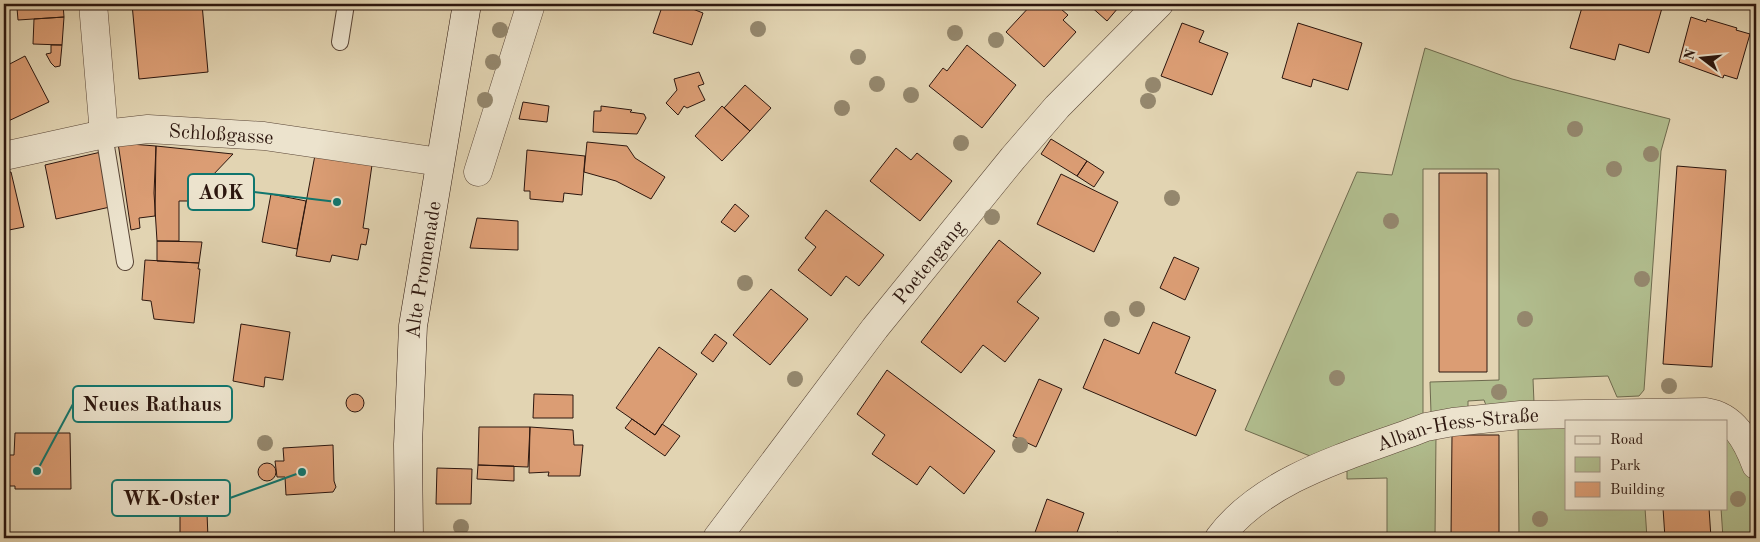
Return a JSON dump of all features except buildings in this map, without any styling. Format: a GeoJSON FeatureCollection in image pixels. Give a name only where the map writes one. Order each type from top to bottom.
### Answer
{"type":"FeatureCollection","features":[{"type":"Feature","properties":{"kind":"street"},"geometry":{"type":"LineString","coordinates":[[93,4],[104,134]]}},
{"type":"Feature","properties":{"kind":"street","name":"Alte Promenade"},"geometry":{"type":"LineString","coordinates":[[409,538],[408,444],[413,326],[467,4]]}},
{"type":"Feature","properties":{"kind":"street"},"geometry":{"type":"LineString","coordinates":[[478,172],[531,4]]}},
{"type":"Feature","properties":{"kind":"street","name":"Poetengang"},"geometry":{"type":"LineString","coordinates":[[717,538],[875,328],[1013,158],[1057,107],[1159,4]]}},
{"type":"Feature","properties":{"kind":"street","name":"Schloßgasse"},"geometry":{"type":"LineString","coordinates":[[4,156],[104,134],[148,129],[264,136],[440,162]]}},
{"type":"Feature","properties":{"kind":"street","name":"Alban-Hess-Straße"},"geometry":{"type":"LineString","coordinates":[[1219,538],[1244,510],[1283,484],[1426,427],[1447,423],[1521,416],[1706,412],[1718,414],[1727,420]]}},
{"type":"Feature","properties":{"kind":"street","name":"Alban-Hess-Straße"},"geometry":{"type":"LineString","coordinates":[[1728,421],[1733,424],[1747,445],[1756,465]]}},
{"type":"Feature","properties":{"kind":"lane"},"geometry":{"type":"LineString","coordinates":[[340,42],[346,4]]}},
{"type":"Feature","properties":{"kind":"lane"},"geometry":{"type":"LineString","coordinates":[[104,134],[125,262]]}},
{"type":"Feature","properties":{"kind":"green space"},"geometry":{"type":"Polygon","coordinates":[[[1425,48],[1512,79],[1670,119],[1661,151],[1644,390],[1639,396],[1617,397],[1608,376],[1533,379],[1534,403],[1487,408],[1484,400],[1468,401],[1468,410],[1431,413],[1430,382],[1499,380],[1499,169],[1423,169],[1423,414],[1310,456],[1245,430],[1357,172],[1392,175],[1425,48]]]}},
{"type":"Feature","properties":{"kind":"green space"},"geometry":{"type":"Polygon","coordinates":[[[1565,423],[1565,510],[1645,510],[1647,538],[1519,538],[1518,424],[1565,423]]]}},
{"type":"Feature","properties":{"kind":"green space"},"geometry":{"type":"Polygon","coordinates":[[[1436,436],[1435,538],[1387,538],[1387,478],[1347,479],[1347,469],[1436,436]]]}},
{"type":"Feature","properties":{"kind":"green space"},"geometry":{"type":"Polygon","coordinates":[[[1728,437],[1749,466],[1753,481],[1756,538],[1723,538],[1721,510],[1728,510],[1728,437]]]}},
{"type":"Feature","properties":{"kind":"place","name":"AOK"},"geometry":{"type":"Point","coordinates":[337,202]}},
{"type":"Feature","properties":{"kind":"place","name":"Neues Rathaus"},"geometry":{"type":"Point","coordinates":[37,471]}},
{"type":"Feature","properties":{"kind":"place","name":"WK-Oster"},"geometry":{"type":"Point","coordinates":[302,472]}}]}
